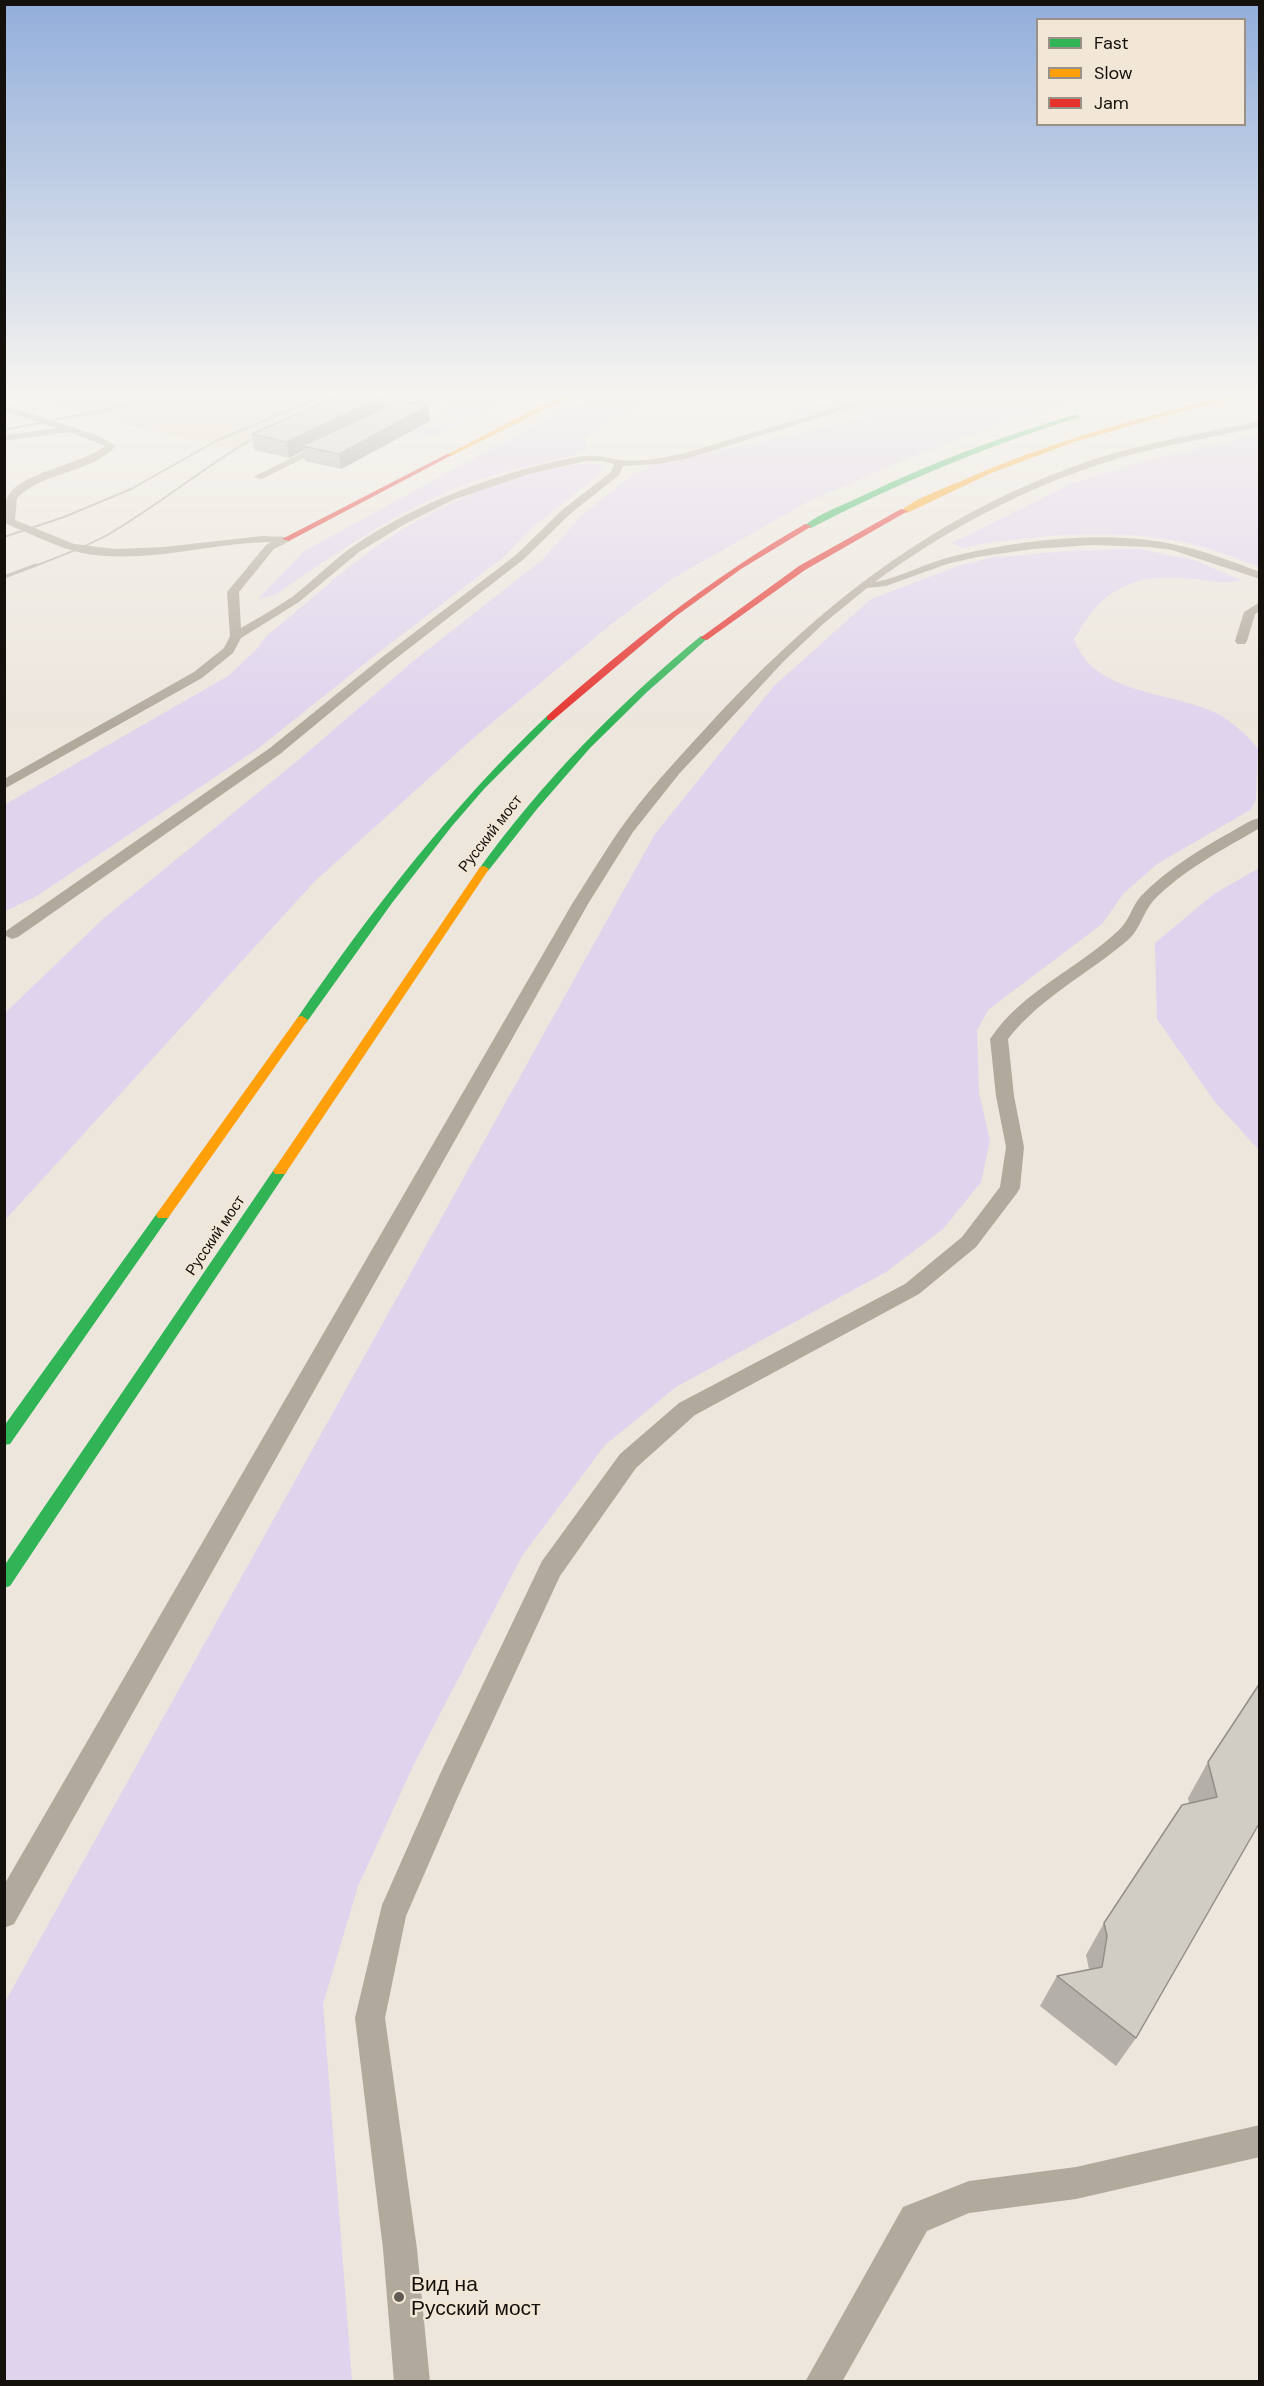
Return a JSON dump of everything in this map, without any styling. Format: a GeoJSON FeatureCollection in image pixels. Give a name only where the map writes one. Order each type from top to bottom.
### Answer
{"type":"FeatureCollection","features":[{"type":"Feature","properties":{"kind":"main road"},"geometry":{"type":"LineString","coordinates":[[286,539],[351,505]]}},
{"type":"Feature","properties":{"kind":"main road"},"geometry":{"type":"LineString","coordinates":[[4,1439],[403,879],[480,787],[518,746],[650,630],[710,586],[766,551],[849,505]]}},
{"type":"Feature","properties":{"kind":"main road","name":"Русский мост"},"geometry":{"type":"LineString","coordinates":[[4,1581],[471,887],[540,799],[645,690],[698,643],[759,597],[814,560],[916,505]]}},
{"type":"Feature","properties":{"kind":"lane"},"geometry":{"type":"LineString","coordinates":[[236,636],[294,600],[362,546],[389,529],[436,505]]}},
{"type":"Feature","properties":{"kind":"lane"},"geometry":{"type":"LineString","coordinates":[[12,934],[275,751],[385,661],[520,557],[574,505]]}},
{"type":"Feature","properties":{"kind":"lane"},"geometry":{"type":"LineString","coordinates":[[4,1914],[574,914],[627,830],[673,772],[756,681],[810,629],[861,587],[942,534],[999,505]]}},
{"type":"Feature","properties":{"kind":"lane"},"geometry":{"type":"LineString","coordinates":[[8,520],[90,551],[149,551],[258,538],[286,539]]}},
{"type":"Feature","properties":{"kind":"lane"},"geometry":{"type":"LineString","coordinates":[[4,785],[198,675],[229,650],[236,636],[233,592],[266,552],[286,539]]}},
{"type":"Feature","properties":{"kind":"lane"},"geometry":{"type":"LineString","coordinates":[[861,587],[879,584],[951,559],[983,552],[1098,543],[1139,543],[1170,547],[1208,557],[1260,576]]}},
{"type":"Feature","properties":{"kind":"lane"},"geometry":{"type":"LineString","coordinates":[[1241,640],[1250,612],[1260,605]]}},
{"type":"Feature","properties":{"kind":"lane"},"geometry":{"type":"LineString","coordinates":[[412,2382],[400,2249],[370,2018],[392,1914],[450,1783],[552,1569],[628,1461],[687,1409],[912,1289],[969,1242],[1010,1188],[1015,1147],[1005,1096],[999,1039],[1012,1020],[1037,998],[1127,932],[1144,901],[1175,872],[1260,822]]}},
{"type":"Feature","properties":{"kind":"lane"},"geometry":{"type":"LineString","coordinates":[[822,2382],[915,2219],[969,2197],[1076,2183],[1260,2141]]}},
{"type":"Feature","properties":{"kind":"shaded area"},"geometry":{"type":"Polygon","coordinates":[[[388,505],[419,505],[346,547],[275,595],[258,599],[304,551],[388,505]]]}},
{"type":"Feature","properties":{"kind":"shaded area"},"geometry":{"type":"Polygon","coordinates":[[[446,505],[560,505],[533,527],[506,555],[260,747],[35,897],[5,911],[4,805],[228,676],[257,649],[267,635],[344,571],[370,551],[446,505]]]}},
{"type":"Feature","properties":{"kind":"shaded area"},"geometry":{"type":"Polygon","coordinates":[[[594,505],[801,505],[672,579],[614,622],[470,741],[315,881],[5,1220],[5,1013],[103,919],[302,757],[411,663],[543,559],[582,515],[594,505]]]}},
{"type":"Feature","properties":{"kind":"shaded area"},"geometry":{"type":"Polygon","coordinates":[[[1028,505],[1259,505],[1259,567],[1194,545],[1148,537],[1067,535],[986,543],[962,548],[952,543],[1028,505]]]}},
{"type":"Feature","properties":{"kind":"shaded area"},"geometry":{"type":"Polygon","coordinates":[[[1139,549],[1194,560],[1241,580],[1224,582],[1169,577],[1134,582],[1113,593],[1098,605],[1074,639],[1084,657],[1098,671],[1115,681],[1216,713],[1239,729],[1258,749],[1256,800],[1250,810],[1157,864],[1123,894],[1102,924],[989,1009],[977,1030],[979,1093],[990,1141],[981,1182],[943,1229],[886,1272],[676,1387],[605,1445],[522,1556],[414,1764],[358,1886],[323,2004],[352,2381],[5,2381],[5,2002],[655,834],[774,686],[871,599],[961,565],[990,558],[1065,551],[1139,549]]]}},
{"type":"Feature","properties":{"kind":"shaded area"},"geometry":{"type":"Polygon","coordinates":[[[1259,868],[1259,1150],[1215,1102],[1157,1019],[1155,943],[1214,894],[1259,868]]]}},
{"type":"Feature","properties":{"kind":"building"},"geometry":{"type":"Polygon","coordinates":[[[1260,1683],[1260,1822],[1136,2038],[1057,1976],[1102,1967],[1107,1936],[1104,1923],[1182,1805],[1217,1797],[1208,1762],[1260,1683]]]}},
{"type":"Feature","properties":{"kind":"railway"},"geometry":{"type":"LineString","coordinates":[[4,537],[92,505]]}},
{"type":"Feature","properties":{"kind":"railway"},"geometry":{"type":"LineString","coordinates":[[32,567],[81,548],[109,534],[153,505]]}},
{"type":"Feature","properties":{"kind":"railway"},"geometry":{"type":"LineString","coordinates":[[4,577],[36,565]]}},
{"type":"Feature","properties":{"kind":"traffic: fast"},"geometry":{"type":"LineString","coordinates":[[808,526],[849,505]]}},
{"type":"Feature","properties":{"kind":"traffic: fast"},"geometry":{"type":"LineString","coordinates":[[484,869],[533,807],[587,746],[643,690],[704,638]]}},
{"type":"Feature","properties":{"kind":"traffic: fast"},"geometry":{"type":"LineString","coordinates":[[302,1020],[388,901],[449,824],[481,787],[550,718]]}},
{"type":"Feature","properties":{"kind":"traffic: fast"},"geometry":{"type":"LineString","coordinates":[[4,1581],[280,1171]]}},
{"type":"Feature","properties":{"kind":"traffic: fast"},"geometry":{"type":"LineString","coordinates":[[4,1439],[163,1215]]}},
{"type":"Feature","properties":{"kind":"traffic: slow"},"geometry":{"type":"LineString","coordinates":[[904,511],[916,505]]}},
{"type":"Feature","properties":{"kind":"traffic: slow"},"geometry":{"type":"LineString","coordinates":[[280,1171],[484,869]]}},
{"type":"Feature","properties":{"kind":"traffic: slow"},"geometry":{"type":"LineString","coordinates":[[163,1215],[302,1020]]}},
{"type":"Feature","properties":{"kind":"traffic: jam"},"geometry":{"type":"LineString","coordinates":[[286,539],[351,505]]}},
{"type":"Feature","properties":{"kind":"traffic: jam"},"geometry":{"type":"LineString","coordinates":[[704,638],[802,568],[904,511]]}},
{"type":"Feature","properties":{"kind":"traffic: jam"},"geometry":{"type":"LineString","coordinates":[[550,718],[641,639],[705,590],[738,567],[808,526]]}},
{"type":"Feature","properties":{"kind":"place","name":"Вид на Русский мост"},"geometry":{"type":"Point","coordinates":[399,2297]}}]}
